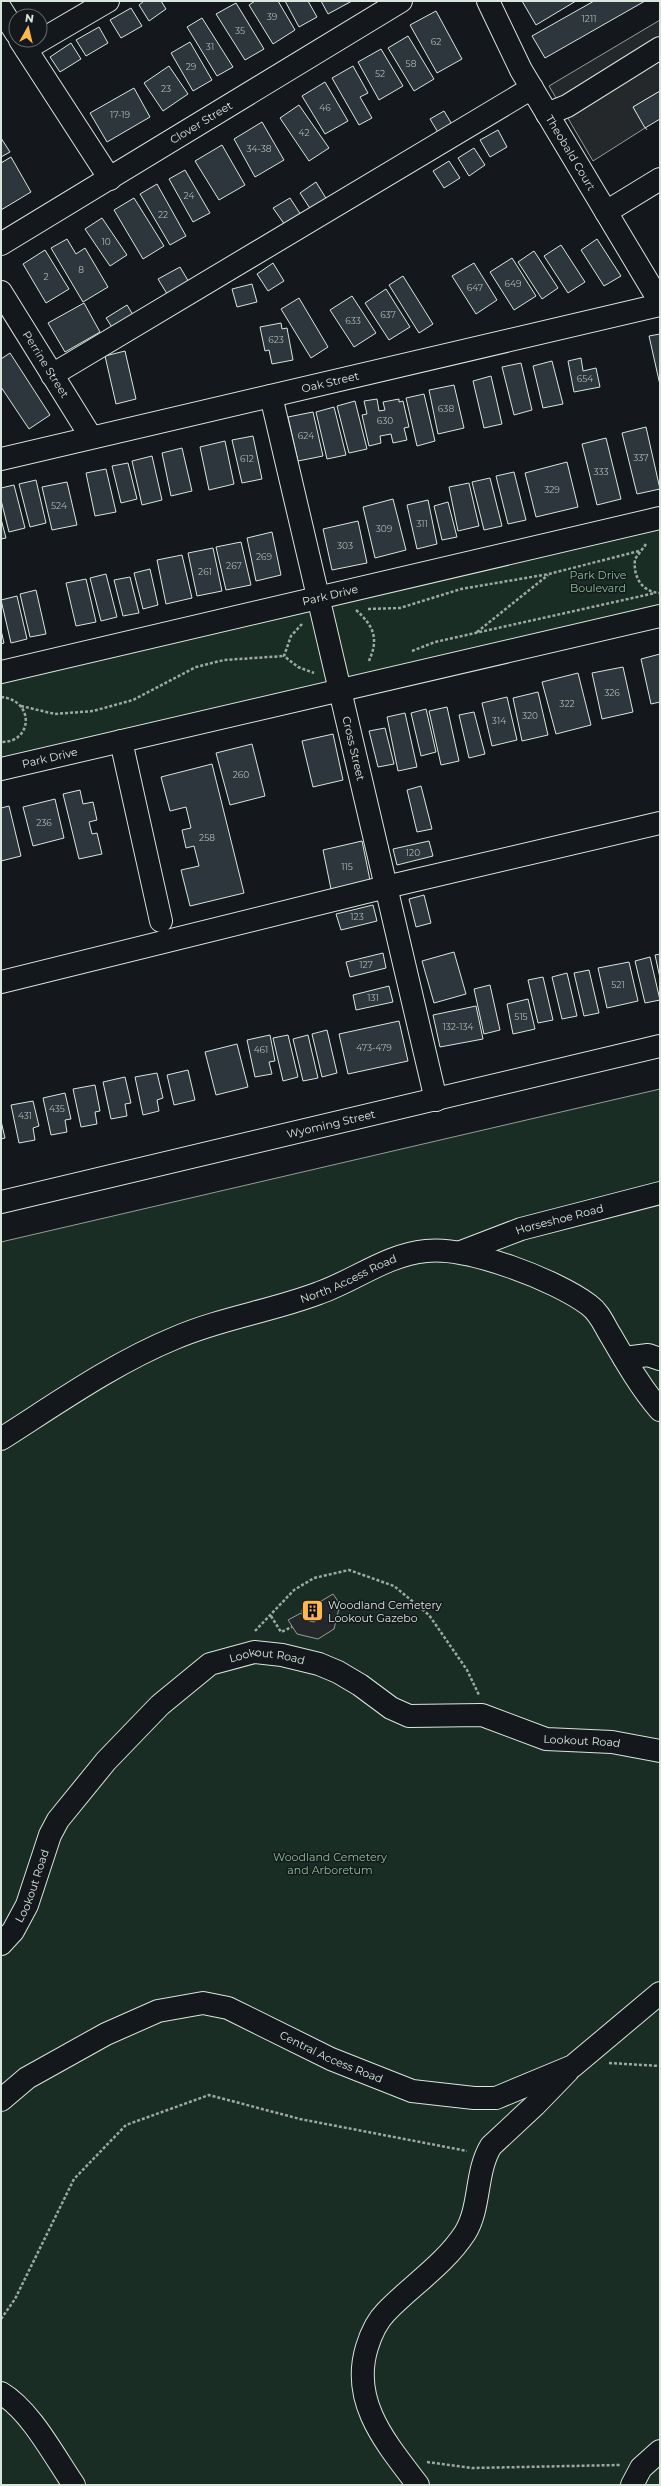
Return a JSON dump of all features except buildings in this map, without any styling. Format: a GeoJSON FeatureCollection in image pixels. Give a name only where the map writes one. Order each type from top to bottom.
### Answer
{"type":"FeatureCollection","features":[{"type":"Feature","properties":{"kind":"street"},"geometry":{"type":"LineString","coordinates":[[48,29],[108,1]]}},
{"type":"Feature","properties":{"kind":"street","name":"Clover Street"},"geometry":{"type":"LineString","coordinates":[[1,244],[402,1]]}},
{"type":"Feature","properties":{"kind":"street","name":"Theobald Court"},"geometry":{"type":"LineString","coordinates":[[488,1],[532,88],[660,304]]}},
{"type":"Feature","properties":{"kind":"street"},"geometry":{"type":"LineString","coordinates":[[1,9],[8,20]]}},
{"type":"Feature","properties":{"kind":"street"},"geometry":{"type":"LineString","coordinates":[[26,48],[110,179]]}},
{"type":"Feature","properties":{"kind":"street"},"geometry":{"type":"LineString","coordinates":[[547,114],[567,106],[660,48]]}},
{"type":"Feature","properties":{"kind":"street"},"geometry":{"type":"LineString","coordinates":[[52,375],[532,88]]}},
{"type":"Feature","properties":{"kind":"street"},"geometry":{"type":"LineString","coordinates":[[606,212],[660,179]]}},
{"type":"Feature","properties":{"kind":"street","name":"Perrine Street"},"geometry":{"type":"LineString","coordinates":[[1,292],[7,314],[52,375],[91,437]]}},
{"type":"Feature","properties":{"kind":"street","name":"Oak Street"},"geometry":{"type":"LineString","coordinates":[[1,459],[660,304]]}},
{"type":"Feature","properties":{"kind":"street","name":"Cross Street"},"geometry":{"type":"LineString","coordinates":[[271,396],[436,1100]]}},
{"type":"Feature","properties":{"kind":"street","name":"Park Drive"},"geometry":{"type":"LineString","coordinates":[[1,672],[660,518]]}},
{"type":"Feature","properties":{"kind":"street","name":"Park Drive"},"geometry":{"type":"LineString","coordinates":[[1,769],[340,689],[660,616]]}},
{"type":"Feature","properties":{"kind":"street"},"geometry":{"type":"LineString","coordinates":[[121,741],[161,921]]}},
{"type":"Feature","properties":{"kind":"street"},"geometry":{"type":"LineString","coordinates":[[1,982],[386,887],[660,823]]}},
{"type":"Feature","properties":{"kind":"street","name":"Wyoming Street"},"geometry":{"type":"LineString","coordinates":[[1,1202],[660,1046]]}},
{"type":"Feature","properties":{"kind":"street","name":"Horseshoe Road"},"geometry":{"type":"LineString","coordinates":[[461,1252],[521,1229],[660,1193]]}},
{"type":"Feature","properties":{"kind":"street","name":"North Access Road"},"geometry":{"type":"LineString","coordinates":[[1,1439],[64,1399],[175,1337],[320,1293],[387,1260],[402,1255],[427,1250],[461,1252],[504,1264],[580,1298],[599,1315],[624,1358],[660,1410]]}},
{"type":"Feature","properties":{"kind":"street"},"geometry":{"type":"LineString","coordinates":[[624,1358],[648,1355],[660,1359]]}},
{"type":"Feature","properties":{"kind":"street","name":"Lookout Road"},"geometry":{"type":"LineString","coordinates":[[1,1944],[13,1931],[27,1905],[50,1835],[58,1820],[106,1761],[160,1705],[210,1664],[254,1652],[267,1652],[319,1664],[349,1678],[391,1708],[410,1716],[458,1714],[490,1716],[534,1737],[546,1739],[612,1742],[660,1750]]}},
{"type":"Feature","properties":{"kind":"street","name":"Central Access Road"},"geometry":{"type":"LineString","coordinates":[[1,2100],[27,2078],[106,2034],[151,2013],[196,2003],[228,2008],[331,2059],[412,2091],[474,2098],[496,2098],[576,2064],[660,1993]]}},
{"type":"Feature","properties":{"kind":"street"},"geometry":{"type":"LineString","coordinates":[[418,2485],[397,2457],[367,2407],[362,2384],[364,2357],[380,2319],[453,2251],[466,2232],[472,2217],[486,2155],[496,2140],[535,2105],[576,2064]]}},
{"type":"Feature","properties":{"kind":"street"},"geometry":{"type":"LineString","coordinates":[[1,2393],[14,2404],[31,2423],[74,2485]]}},
{"type":"Feature","properties":{"kind":"street"},"geometry":{"type":"LineString","coordinates":[[632,2485],[641,2468],[654,2456]]}},
{"type":"Feature","properties":{"kind":"path"},"geometry":{"type":"LineString","coordinates":[[649,542],[639,551],[635,559],[636,576],[640,584],[655,593]]}},
{"type":"Feature","properties":{"kind":"path"},"geometry":{"type":"LineString","coordinates":[[350,610],[400,608],[461,589],[549,574],[639,551]]}},
{"type":"Feature","properties":{"kind":"path"},"geometry":{"type":"LineString","coordinates":[[475,633],[549,574]]}},
{"type":"Feature","properties":{"kind":"path"},"geometry":{"type":"LineString","coordinates":[[404,653],[435,642],[660,593]]}},
{"type":"Feature","properties":{"kind":"path"},"geometry":{"type":"LineString","coordinates":[[356,610],[368,620],[374,636],[374,650],[367,664]]}},
{"type":"Feature","properties":{"kind":"path"},"geometry":{"type":"LineString","coordinates":[[284,656],[291,636],[304,623]]}},
{"type":"Feature","properties":{"kind":"path"},"geometry":{"type":"LineString","coordinates":[[21,706],[55,714],[93,711],[133,700],[196,667],[224,660],[284,656],[298,667],[318,674]]}},
{"type":"Feature","properties":{"kind":"path"},"geometry":{"type":"LineString","coordinates":[[361,666],[375,662]]}},
{"type":"Feature","properties":{"kind":"path"},"geometry":{"type":"LineString","coordinates":[[1,697],[16,701],[21,706],[26,721],[21,734],[9,742],[1,742]]}},
{"type":"Feature","properties":{"kind":"path"},"geometry":{"type":"LineString","coordinates":[[240,1656],[249,1637],[271,1616],[294,1590],[314,1578],[349,1570],[394,1586],[429,1615],[467,1670],[490,1716]]}},
{"type":"Feature","properties":{"kind":"path"},"geometry":{"type":"LineString","coordinates":[[271,1616],[281,1632],[292,1627]]}},
{"type":"Feature","properties":{"kind":"path"},"geometry":{"type":"LineString","coordinates":[[576,2064],[660,2066]]}},
{"type":"Feature","properties":{"kind":"path"},"geometry":{"type":"LineString","coordinates":[[1,2319],[15,2299],[74,2179],[126,2125],[209,2096],[300,2119],[486,2155]]}},
{"type":"Feature","properties":{"kind":"path"},"geometry":{"type":"LineString","coordinates":[[397,2457],[472,2468],[628,2465],[654,2456]]}},
{"type":"Feature","properties":{"kind":"green space","name":"Park Drive Boulevard"},"geometry":{"type":"Polygon","coordinates":[[[660,518],[660,616],[1,769],[1,672],[660,518]]]}},
{"type":"Feature","properties":{"kind":"green space","name":"Woodland Cemetery and Arboretum"},"geometry":{"type":"Polygon","coordinates":[[[660,1089],[660,2485],[1,2485],[1,1242],[660,1089]]]}},
{"type":"Feature","properties":{"kind":"shaded area"},"geometry":{"type":"Polygon","coordinates":[[[660,20],[660,91],[633,107],[647,130],[645,128],[593,161],[549,86],[660,20]]]}},
{"type":"Feature","properties":{"kind":"shaded area"},"geometry":{"type":"Polygon","coordinates":[[[333,1594],[340,1604],[334,1629],[318,1639],[297,1634],[288,1620],[301,1613],[306,1620],[314,1622],[321,1617],[322,1609],[318,1603],[333,1594]]]}},
{"type":"Feature","properties":{"kind":"place","name":"Woodland Cemetery Lookout Gazebo"},"geometry":{"type":"Point","coordinates":[312,1611]}}]}
